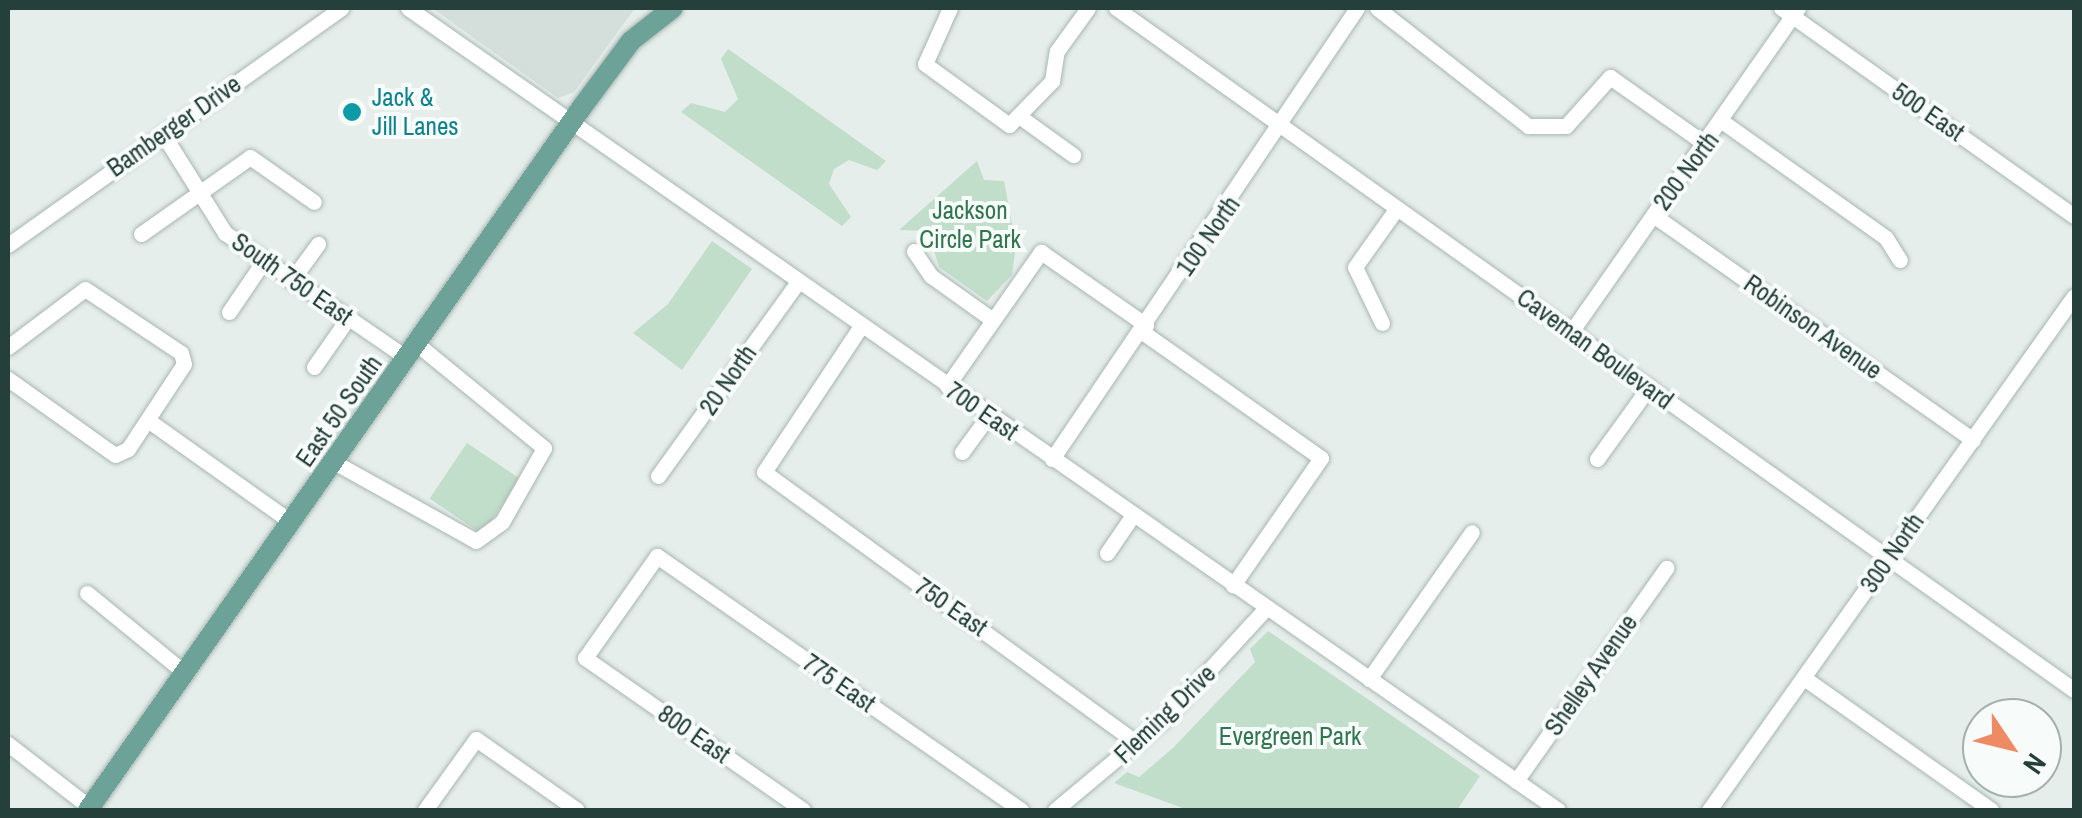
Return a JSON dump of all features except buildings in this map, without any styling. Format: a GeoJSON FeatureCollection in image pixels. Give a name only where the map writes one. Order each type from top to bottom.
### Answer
{"type":"FeatureCollection","features":[{"type":"Feature","properties":{"kind":"main road","name":"East 50 South"},"geometry":{"type":"LineString","coordinates":[[90,810],[631,40],[673,8]]}},
{"type":"Feature","properties":{"kind":"street","name":"Bamberger Drive"},"geometry":{"type":"LineString","coordinates":[[8,245],[341,8]]}},
{"type":"Feature","properties":{"kind":"street","name":"700 East"},"geometry":{"type":"LineString","coordinates":[[408,8],[797,283],[1558,810]]}},
{"type":"Feature","properties":{"kind":"street"},"geometry":{"type":"LineString","coordinates":[[950,8],[925,64],[1010,125],[1021,121],[1088,8]]}},
{"type":"Feature","properties":{"kind":"street","name":"Caveman Boulevard"},"geometry":{"type":"LineString","coordinates":[[1116,8],[1139,14],[1282,126],[2074,690]]}},
{"type":"Feature","properties":{"kind":"street","name":"100 North"},"geometry":{"type":"LineString","coordinates":[[1052,460],[1282,126],[1357,8]]}},
{"type":"Feature","properties":{"kind":"street"},"geometry":{"type":"LineString","coordinates":[[1377,8],[1517,120],[1553,130],[1579,118],[1610,77],[1704,143]]}},
{"type":"Feature","properties":{"kind":"street","name":"200 North"},"geometry":{"type":"LineString","coordinates":[[1572,332],[1722,122],[1791,10]]}},
{"type":"Feature","properties":{"kind":"street","name":"500 East"},"geometry":{"type":"LineString","coordinates":[[1791,10],[2074,216]]}},
{"type":"Feature","properties":{"kind":"street"},"geometry":{"type":"LineString","coordinates":[[1021,121],[1073,155]]}},
{"type":"Feature","properties":{"kind":"street"},"geometry":{"type":"LineString","coordinates":[[1722,122],[1886,238],[1900,260]]}},
{"type":"Feature","properties":{"kind":"street","name":"South 750 East"},"geometry":{"type":"LineString","coordinates":[[164,134],[225,233],[348,318],[412,351],[544,448],[494,534],[476,541],[334,462]]}},
{"type":"Feature","properties":{"kind":"street"},"geometry":{"type":"LineString","coordinates":[[141,234],[198,190],[250,157],[314,202]]}},
{"type":"Feature","properties":{"kind":"street"},"geometry":{"type":"LineString","coordinates":[[1382,323],[1356,267],[1397,208]]}},
{"type":"Feature","properties":{"kind":"street","name":"Robinson Avenue"},"geometry":{"type":"LineString","coordinates":[[1653,214],[1972,440]]}},
{"type":"Feature","properties":{"kind":"street"},"geometry":{"type":"LineString","coordinates":[[291,281],[318,244]]}},
{"type":"Feature","properties":{"kind":"street"},"geometry":{"type":"LineString","coordinates":[[914,252],[931,276],[993,320]]}},
{"type":"Feature","properties":{"kind":"street"},"geometry":{"type":"LineString","coordinates":[[947,386],[1041,252],[1322,458],[1232,584]]}},
{"type":"Feature","properties":{"kind":"street"},"geometry":{"type":"LineString","coordinates":[[229,312],[263,262]]}},
{"type":"Feature","properties":{"kind":"street","name":"20 North"},"geometry":{"type":"LineString","coordinates":[[658,476],[797,283]]}},
{"type":"Feature","properties":{"kind":"street"},"geometry":{"type":"LineString","coordinates":[[8,346],[89,290],[181,353],[184,364],[149,421],[114,455],[8,379]]}},
{"type":"Feature","properties":{"kind":"street","name":"300 North"},"geometry":{"type":"LineString","coordinates":[[1709,810],[2074,296]]}},
{"type":"Feature","properties":{"kind":"street"},"geometry":{"type":"LineString","coordinates":[[314,366],[348,318]]}},
{"type":"Feature","properties":{"kind":"street","name":"750 East"},"geometry":{"type":"LineString","coordinates":[[860,326],[764,472],[1137,743]]}},
{"type":"Feature","properties":{"kind":"street"},"geometry":{"type":"LineString","coordinates":[[1596,459],[1649,388]]}},
{"type":"Feature","properties":{"kind":"street"},"geometry":{"type":"LineString","coordinates":[[962,452],[988,415]]}},
{"type":"Feature","properties":{"kind":"street"},"geometry":{"type":"LineString","coordinates":[[149,421],[292,522]]}},
{"type":"Feature","properties":{"kind":"street"},"geometry":{"type":"LineString","coordinates":[[1106,553],[1133,516]]}},
{"type":"Feature","properties":{"kind":"street"},"geometry":{"type":"LineString","coordinates":[[1369,679],[1472,532]]}},
{"type":"Feature","properties":{"kind":"street","name":"775 East"},"geometry":{"type":"LineString","coordinates":[[585,658],[657,556],[1020,810]]}},
{"type":"Feature","properties":{"kind":"street","name":"Shelley Avenue"},"geometry":{"type":"LineString","coordinates":[[1516,781],[1666,568]]}},
{"type":"Feature","properties":{"kind":"street"},"geometry":{"type":"LineString","coordinates":[[87,593],[185,673]]}},
{"type":"Feature","properties":{"kind":"street","name":"Fleming Drive"},"geometry":{"type":"LineString","coordinates":[[1056,810],[1137,743],[1266,608]]}},
{"type":"Feature","properties":{"kind":"street","name":"800 East"},"geometry":{"type":"LineString","coordinates":[[585,658],[803,810]]}},
{"type":"Feature","properties":{"kind":"street"},"geometry":{"type":"LineString","coordinates":[[1804,678],[1991,810]]}},
{"type":"Feature","properties":{"kind":"street"},"geometry":{"type":"LineString","coordinates":[[425,810],[476,739],[577,810]]}},
{"type":"Feature","properties":{"kind":"street"},"geometry":{"type":"LineString","coordinates":[[8,744],[90,810]]}},
{"type":"Feature","properties":{"kind":"shaded area"},"geometry":{"type":"Polygon","coordinates":[[[432,8],[635,8],[574,92],[558,98],[432,8]]]}},
{"type":"Feature","properties":{"kind":"green space"},"geometry":{"type":"Polygon","coordinates":[[[728,49],[886,161],[877,170],[849,160],[834,169],[829,184],[851,217],[842,226],[681,112],[691,103],[725,112],[738,99],[721,59],[728,49]]]}},
{"type":"Feature","properties":{"kind":"green space","name":"Jackson Circle Park"},"geometry":{"type":"Polygon","coordinates":[[[977,161],[984,180],[1004,181],[1016,245],[1012,275],[987,301],[939,267],[928,231],[899,230],[977,161]]]}},
{"type":"Feature","properties":{"kind":"green space"},"geometry":{"type":"Polygon","coordinates":[[[712,241],[752,269],[682,370],[633,333],[668,304],[712,241]]]}},
{"type":"Feature","properties":{"kind":"green space"},"geometry":{"type":"Polygon","coordinates":[[[467,443],[520,479],[483,534],[430,499],[467,443]]]}},
{"type":"Feature","properties":{"kind":"green space","name":"Evergreen Park"},"geometry":{"type":"Polygon","coordinates":[[[1268,631],[1480,776],[1457,810],[1188,810],[1114,783],[1127,772],[1139,777],[1173,748],[1255,662],[1250,649],[1268,631]]]}},
{"type":"Feature","properties":{"kind":"place","name":"Jack & Jill Lanes"},"geometry":{"type":"Point","coordinates":[352,112]}}]}
